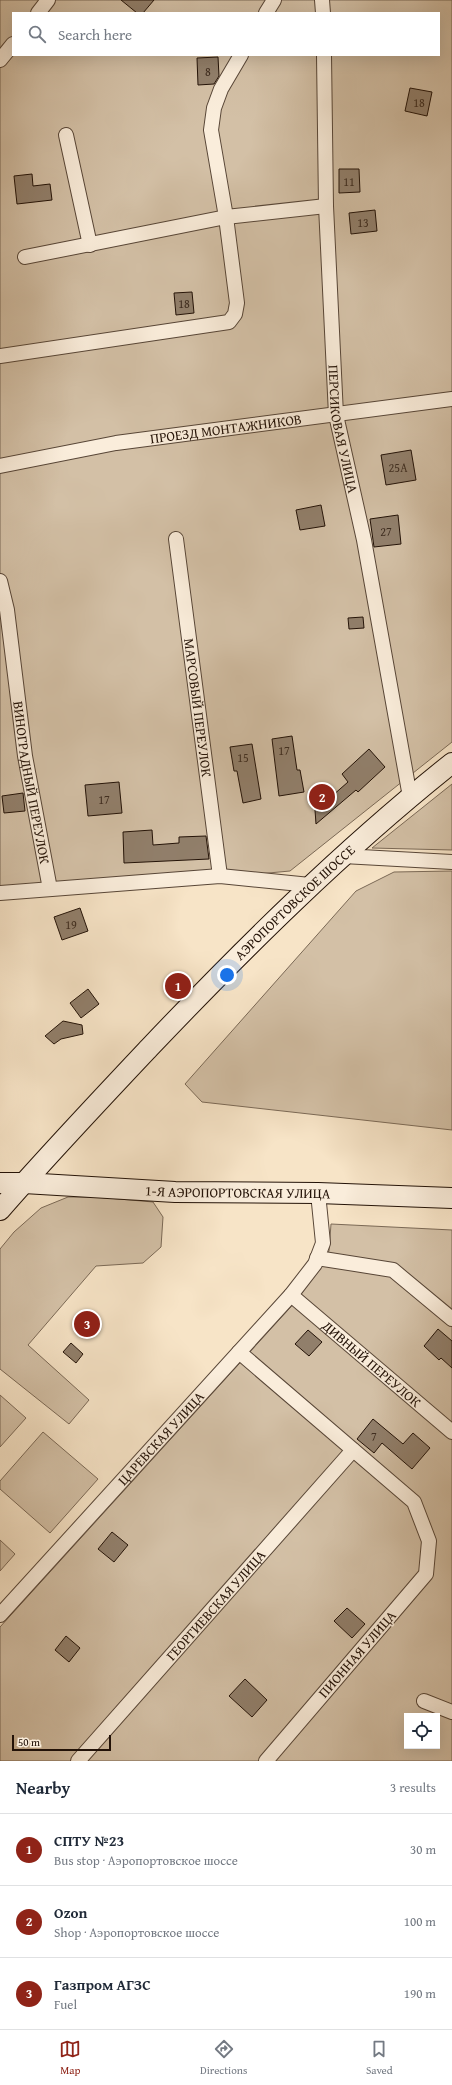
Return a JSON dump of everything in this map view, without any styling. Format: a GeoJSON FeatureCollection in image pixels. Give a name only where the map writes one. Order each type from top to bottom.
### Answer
{"type":"FeatureCollection","features":[{"type":"Feature","properties":{"kind":"main road","name":"АЭРОПОРТОВСКОЕ ШОССЕ"},"geometry":{"type":"LineString","coordinates":[[0,1210],[191,1004],[310,885],[410,797],[452,763]]}},
{"type":"Feature","properties":{"kind":"main road","name":"1-Я АЭРОПОРТОВСКАЯ УЛИЦА"},"geometry":{"type":"LineString","coordinates":[[0,1183],[24,1183],[176,1192],[318,1193],[452,1198]]}},
{"type":"Feature","properties":{"kind":"street"},"geometry":{"type":"LineString","coordinates":[[39,12],[48,0]]}},
{"type":"Feature","properties":{"kind":"street"},"geometry":{"type":"LineString","coordinates":[[267,12],[274,0]]}},
{"type":"Feature","properties":{"kind":"street"},"geometry":{"type":"LineString","coordinates":[[322,0],[323,12]]}},
{"type":"Feature","properties":{"kind":"street"},"geometry":{"type":"LineString","coordinates":[[0,60],[12,45]]}},
{"type":"Feature","properties":{"kind":"street"},"geometry":{"type":"LineString","coordinates":[[0,356],[229,322],[235,314],[237,303],[226,216],[212,130],[214,108],[221,89],[240,56]]}},
{"type":"Feature","properties":{"kind":"street","name":"ПЕРСИКОВАЯ УЛИЦА"},"geometry":{"type":"LineString","coordinates":[[324,56],[326,206],[336,415],[364,540],[410,797]]}},
{"type":"Feature","properties":{"kind":"street"},"geometry":{"type":"LineString","coordinates":[[66,135],[90,245]]}},
{"type":"Feature","properties":{"kind":"street"},"geometry":{"type":"LineString","coordinates":[[25,256],[90,245],[226,216],[326,206]]}},
{"type":"Feature","properties":{"kind":"street","name":"ПРОЕЗД МОНТАЖНИКОВ"},"geometry":{"type":"LineString","coordinates":[[0,466],[116,443],[452,399]]}},
{"type":"Feature","properties":{"kind":"street","name":"МАРСОВЫЙ ПЕРЕУЛОК"},"geometry":{"type":"LineString","coordinates":[[176,539],[220,876]]}},
{"type":"Feature","properties":{"kind":"street","name":"ВИНОГРАДНЫЙ ПЕРЕУЛОК"},"geometry":{"type":"LineString","coordinates":[[0,581],[7,610],[25,756],[50,889]]}},
{"type":"Feature","properties":{"kind":"street"},"geometry":{"type":"LineString","coordinates":[[343,856],[452,862]]}},
{"type":"Feature","properties":{"kind":"street"},"geometry":{"type":"LineString","coordinates":[[0,893],[220,876],[310,885]]}},
{"type":"Feature","properties":{"kind":"street","name":"ЦАРЕВСКАЯ УЛИЦА"},"geometry":{"type":"LineString","coordinates":[[0,1615],[291,1296],[315,1264],[322,1243],[318,1193]]}},
{"type":"Feature","properties":{"kind":"street"},"geometry":{"type":"LineString","coordinates":[[317,1258],[393,1270],[452,1319]]}},
{"type":"Feature","properties":{"kind":"street","name":"ДИВНЫЙ ПЕРЕУЛОК"},"geometry":{"type":"LineString","coordinates":[[291,1296],[452,1432]]}},
{"type":"Feature","properties":{"kind":"street"},"geometry":{"type":"LineString","coordinates":[[239,1352],[353,1450]]}},
{"type":"Feature","properties":{"kind":"street","name":"ПИОННАЯ УЛИЦА"},"geometry":{"type":"LineString","coordinates":[[266,1761],[426,1574],[429,1541],[414,1502],[353,1450]]}},
{"type":"Feature","properties":{"kind":"street","name":"ГЕОРГИЕВСКАЯ УЛИЦА"},"geometry":{"type":"LineString","coordinates":[[78,1761],[353,1450]]}},
{"type":"Feature","properties":{"kind":"street"},"geometry":{"type":"LineString","coordinates":[[424,1701],[452,1712]]}},
{"type":"Feature","properties":{"kind":"shaded area"},"geometry":{"type":"Polygon","coordinates":[[[0,0],[452,0],[452,742],[290,871],[0,898],[0,0]]]}},
{"type":"Feature","properties":{"kind":"shaded area"},"geometry":{"type":"Polygon","coordinates":[[[452,784],[452,850],[372,848],[452,784]]]}},
{"type":"Feature","properties":{"kind":"shaded area"},"geometry":{"type":"Polygon","coordinates":[[[452,871],[452,1130],[202,1102],[185,1084],[356,891],[394,872],[452,871]]]}},
{"type":"Feature","properties":{"kind":"shaded area"},"geometry":{"type":"Polygon","coordinates":[[[68,1197],[96,1197],[153,1202],[163,1217],[161,1247],[143,1263],[96,1266],[28,1345],[89,1400],[69,1424],[0,1369],[0,1249],[14,1232],[41,1208],[68,1197]]]}},
{"type":"Feature","properties":{"kind":"shaded area"},"geometry":{"type":"Polygon","coordinates":[[[331,1224],[452,1230],[452,1761],[0,1761],[0,1627],[298,1299],[329,1251],[331,1224]]]}},
{"type":"Feature","properties":{"kind":"shaded area"},"geometry":{"type":"Polygon","coordinates":[[[0,1395],[26,1418],[0,1447],[0,1395]]]}},
{"type":"Feature","properties":{"kind":"shaded area"},"geometry":{"type":"Polygon","coordinates":[[[43,1432],[98,1479],[50,1533],[0,1489],[0,1481],[43,1432]]]}},
{"type":"Feature","properties":{"kind":"shaded area"},"geometry":{"type":"Polygon","coordinates":[[[0,1540],[15,1554],[0,1571],[0,1540]]]}},
{"type":"Feature","properties":{"kind":"building"},"geometry":{"type":"Polygon","coordinates":[[[121,0],[154,0],[144,12],[136,12],[121,0]]]}},
{"type":"Feature","properties":{"kind":"building"},"geometry":{"type":"Polygon","coordinates":[[[218,57],[219,76],[214,84],[198,85],[197,58],[218,57]]]}},
{"type":"Feature","properties":{"kind":"building"},"geometry":{"type":"Polygon","coordinates":[[[410,88],[432,92],[427,116],[405,111],[410,88]]]}},
{"type":"Feature","properties":{"kind":"building"},"geometry":{"type":"Polygon","coordinates":[[[339,169],[359,169],[360,192],[339,193],[339,169]]]}},
{"type":"Feature","properties":{"kind":"building"},"geometry":{"type":"Polygon","coordinates":[[[32,174],[33,186],[50,184],[52,200],[17,204],[14,176],[32,174]]]}},
{"type":"Feature","properties":{"kind":"building"},"geometry":{"type":"Polygon","coordinates":[[[375,210],[377,231],[351,234],[349,213],[375,210]]]}},
{"type":"Feature","properties":{"kind":"building"},"geometry":{"type":"Polygon","coordinates":[[[192,292],[194,313],[176,315],[174,293],[192,292]]]}},
{"type":"Feature","properties":{"kind":"building"},"geometry":{"type":"Polygon","coordinates":[[[411,450],[416,480],[386,485],[381,455],[411,450]]]}},
{"type":"Feature","properties":{"kind":"building"},"geometry":{"type":"Polygon","coordinates":[[[321,505],[325,526],[300,530],[296,510],[321,505]]]}},
{"type":"Feature","properties":{"kind":"building"},"geometry":{"type":"Polygon","coordinates":[[[398,515],[401,544],[374,547],[370,519],[398,515]]]}},
{"type":"Feature","properties":{"kind":"building"},"geometry":{"type":"Polygon","coordinates":[[[363,617],[364,628],[349,629],[348,618],[363,617]]]}},
{"type":"Feature","properties":{"kind":"building"},"geometry":{"type":"Polygon","coordinates":[[[292,736],[297,770],[300,770],[304,792],[279,796],[272,739],[292,736]]]}},
{"type":"Feature","properties":{"kind":"building"},"geometry":{"type":"Polygon","coordinates":[[[252,744],[261,799],[243,803],[237,771],[234,771],[230,747],[252,744]]]}},
{"type":"Feature","properties":{"kind":"building"},"geometry":{"type":"Polygon","coordinates":[[[369,749],[385,767],[358,792],[356,790],[316,824],[314,796],[325,787],[332,796],[348,782],[342,774],[369,749]]]}},
{"type":"Feature","properties":{"kind":"building"},"geometry":{"type":"Polygon","coordinates":[[[119,782],[122,813],[88,816],[85,785],[119,782]]]}},
{"type":"Feature","properties":{"kind":"building"},"geometry":{"type":"Polygon","coordinates":[[[23,793],[25,811],[4,813],[2,796],[23,793]]]}},
{"type":"Feature","properties":{"kind":"building"},"geometry":{"type":"Polygon","coordinates":[[[152,830],[153,845],[179,843],[179,837],[206,836],[209,859],[124,863],[123,832],[152,830]]]}},
{"type":"Feature","properties":{"kind":"building"},"geometry":{"type":"Polygon","coordinates":[[[80,908],[88,931],[62,940],[54,917],[80,908]]]}},
{"type":"Feature","properties":{"kind":"building"},"geometry":{"type":"Polygon","coordinates":[[[88,989],[99,1004],[81,1018],[70,1003],[88,989]]]}},
{"type":"Feature","properties":{"kind":"building"},"geometry":{"type":"Polygon","coordinates":[[[63,1021],[82,1025],[83,1034],[61,1039],[54,1044],[45,1036],[63,1021]]]}},
{"type":"Feature","properties":{"kind":"building"},"geometry":{"type":"Polygon","coordinates":[[[438,1329],[452,1341],[452,1368],[441,1358],[439,1360],[424,1346],[438,1329]]]}},
{"type":"Feature","properties":{"kind":"building"},"geometry":{"type":"Polygon","coordinates":[[[308,1330],[322,1342],[309,1356],[295,1344],[308,1330]]]}},
{"type":"Feature","properties":{"kind":"building"},"geometry":{"type":"Polygon","coordinates":[[[71,1343],[83,1354],[76,1363],[63,1352],[71,1343]]]}},
{"type":"Feature","properties":{"kind":"building"},"geometry":{"type":"Polygon","coordinates":[[[373,1419],[403,1444],[413,1433],[430,1448],[412,1469],[382,1443],[374,1453],[357,1439],[373,1419]]]}},
{"type":"Feature","properties":{"kind":"building"},"geometry":{"type":"Polygon","coordinates":[[[112,1532],[128,1545],[114,1562],[98,1549],[112,1532]]]}},
{"type":"Feature","properties":{"kind":"building"},"geometry":{"type":"Polygon","coordinates":[[[347,1608],[365,1624],[352,1638],[334,1621],[347,1608]]]}},
{"type":"Feature","properties":{"kind":"building"},"geometry":{"type":"Polygon","coordinates":[[[66,1636],[80,1648],[69,1662],[55,1650],[66,1636]]]}},
{"type":"Feature","properties":{"kind":"building"},"geometry":{"type":"Polygon","coordinates":[[[245,1679],[267,1700],[252,1717],[229,1696],[245,1679]]]}},
{"type":"Feature","properties":{"kind":"place","name":"Ozon"},"geometry":{"type":"Point","coordinates":[322,797]}},
{"type":"Feature","properties":{"kind":"place","name":"СПТУ №23"},"geometry":{"type":"Point","coordinates":[178,986]}},
{"type":"Feature","properties":{"kind":"place","name":"Газпром АГЗС"},"geometry":{"type":"Point","coordinates":[87,1324]}}]}
